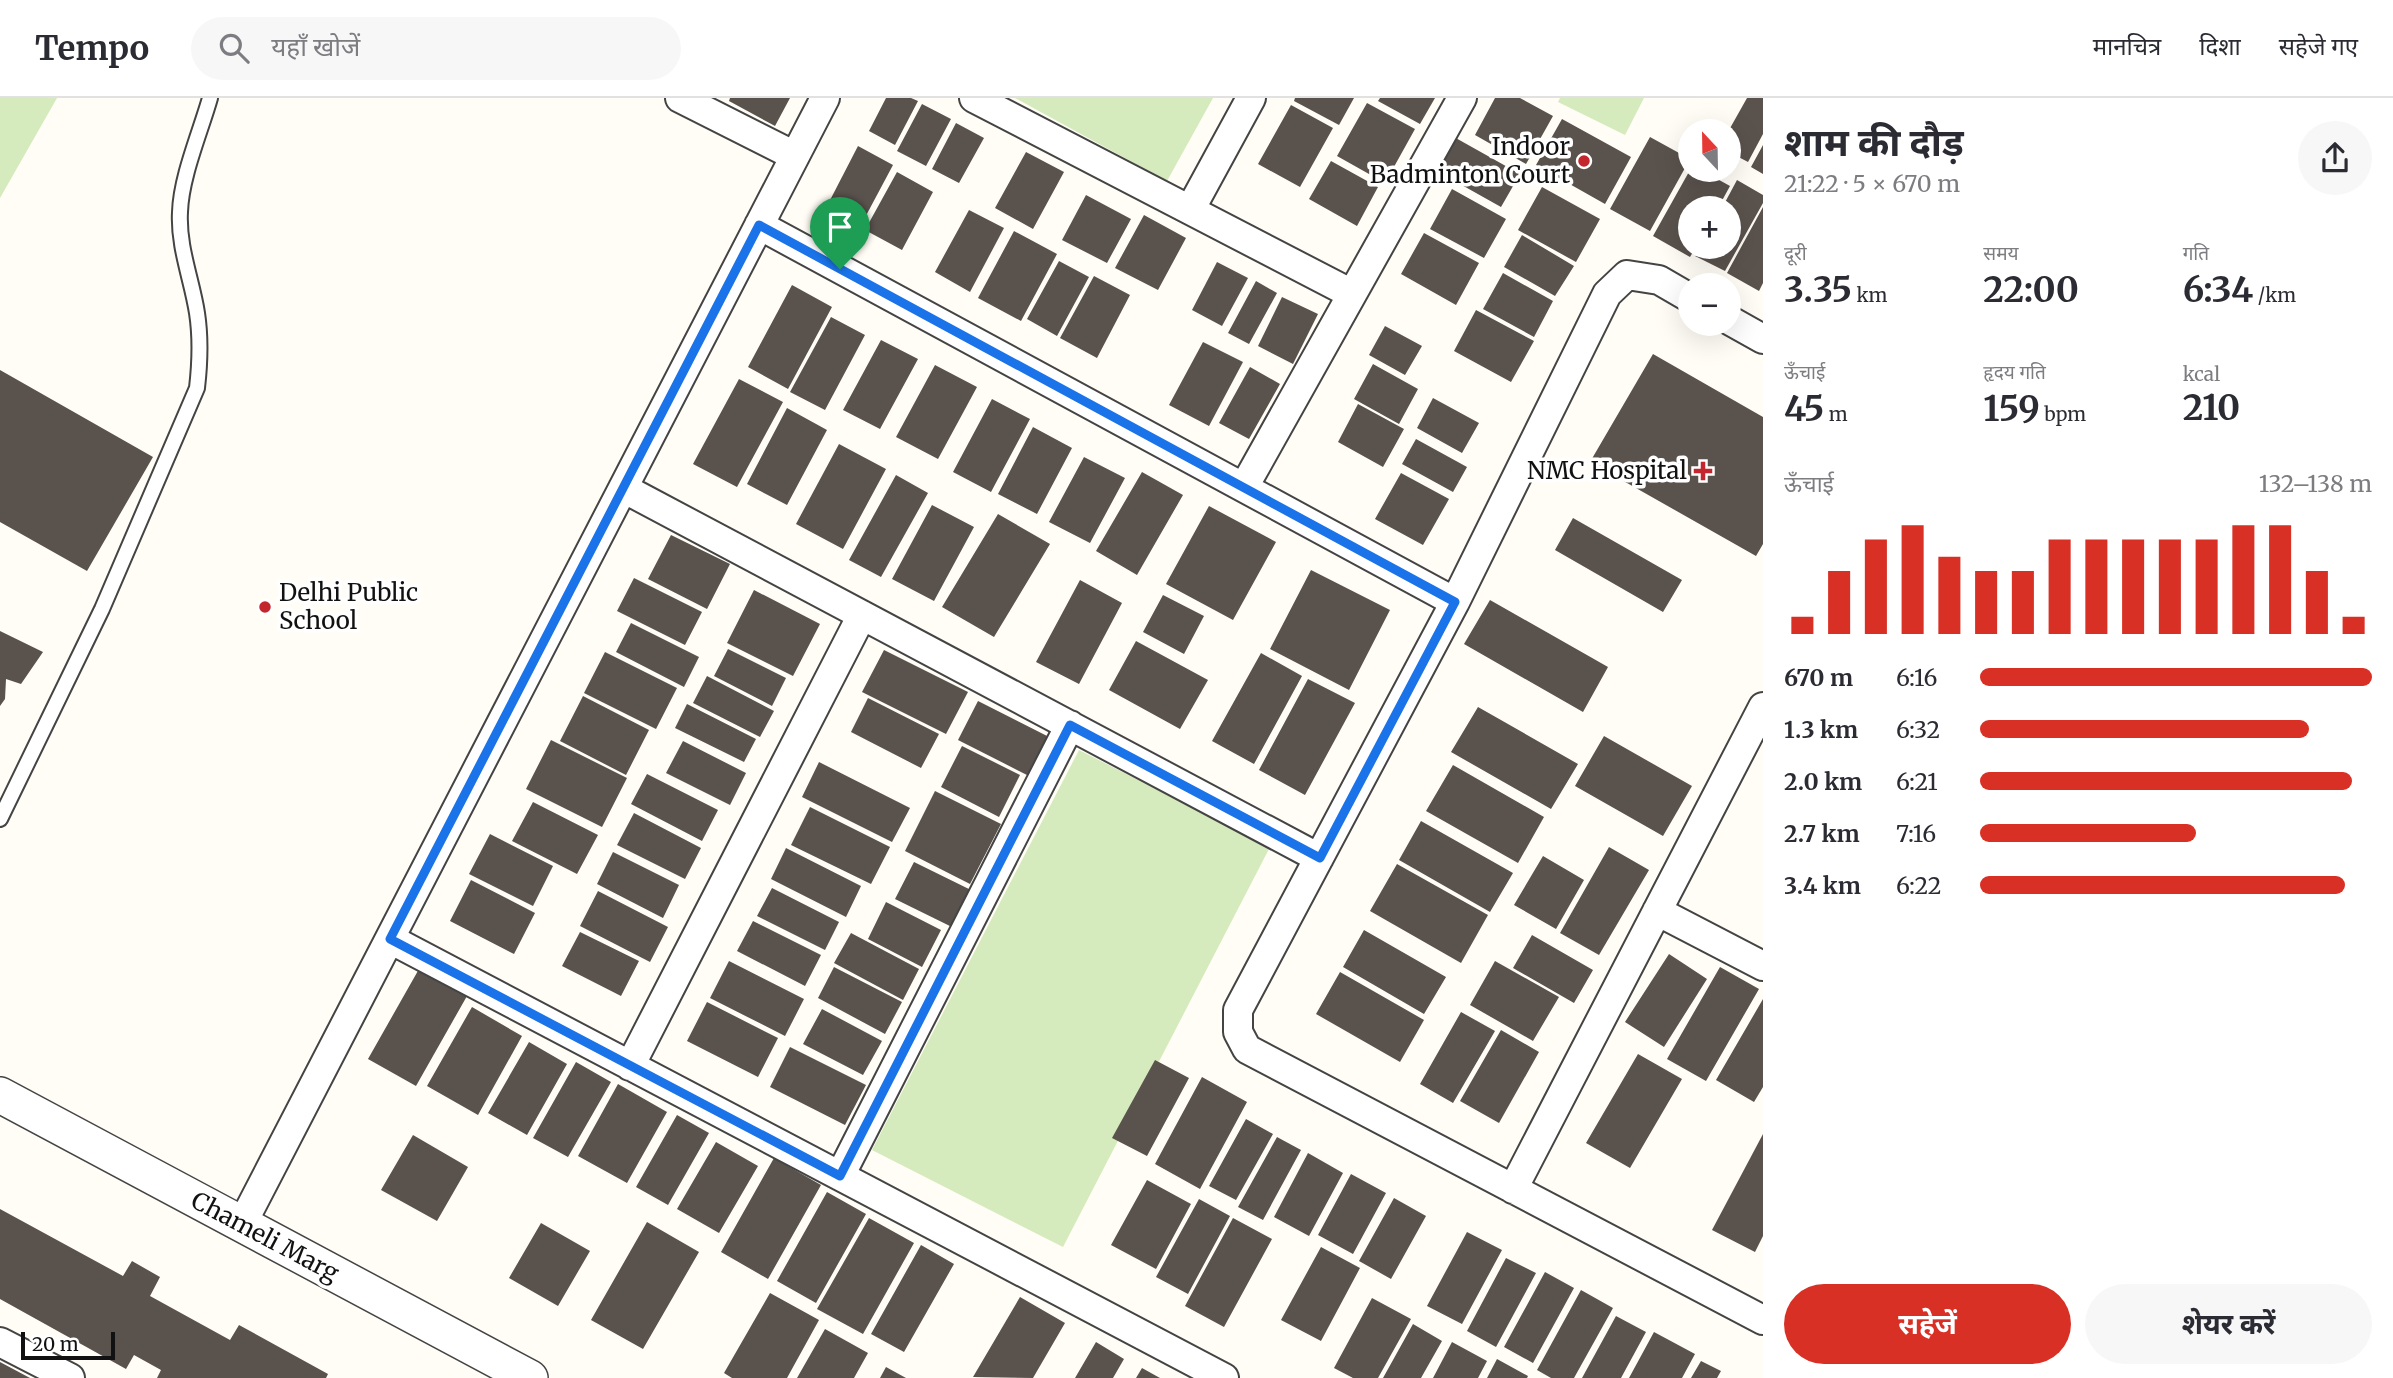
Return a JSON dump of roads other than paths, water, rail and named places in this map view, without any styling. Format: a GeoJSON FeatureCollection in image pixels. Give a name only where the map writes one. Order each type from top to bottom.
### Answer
{"type":"FeatureCollection","features":[{"type":"Feature","properties":{"kind":"street"},"geometry":{"type":"LineString","coordinates":[[680,98],[795,156]]}},
{"type":"Feature","properties":{"kind":"street"},"geometry":{"type":"LineString","coordinates":[[242,1224],[825,98]]}},
{"type":"Feature","properties":{"kind":"street"},"geometry":{"type":"LineString","coordinates":[[974,98],[1352,294]]}},
{"type":"Feature","properties":{"kind":"street"},"geometry":{"type":"LineString","coordinates":[[1191,210],[1251,98]]}},
{"type":"Feature","properties":{"kind":"street"},"geometry":{"type":"LineString","coordinates":[[1244,487],[1462,98]]}},
{"type":"Feature","properties":{"kind":"street"},"geometry":{"type":"LineString","coordinates":[[759,225],[1455,602]]}},
{"type":"Feature","properties":{"kind":"street"},"geometry":{"type":"LineString","coordinates":[[1678,291],[1659,281],[1627,275],[1606,294],[1455,602],[1238,1010],[1238,1032],[1247,1049],[1763,1320]]}},
{"type":"Feature","properties":{"kind":"street"},"geometry":{"type":"LineString","coordinates":[[1741,327],[1763,339]]}},
{"type":"Feature","properties":{"kind":"street"},"geometry":{"type":"LineString","coordinates":[[623,488],[1320,858]]}},
{"type":"Feature","properties":{"kind":"street"},"geometry":{"type":"LineString","coordinates":[[630,1066],[862,615]]}},
{"type":"Feature","properties":{"kind":"street"},"geometry":{"type":"LineString","coordinates":[[1513,1189],[1763,707]]}},
{"type":"Feature","properties":{"kind":"street"},"geometry":{"type":"LineString","coordinates":[[840,1176],[1070,725]]}},
{"type":"Feature","properties":{"kind":"street"},"geometry":{"type":"LineString","coordinates":[[1657,911],[1763,966]]}},
{"type":"Feature","properties":{"kind":"street"},"geometry":{"type":"LineString","coordinates":[[390,939],[1224,1378]]}},
{"type":"Feature","properties":{"kind":"street","name":"Chameli Marg"},"geometry":{"type":"LineString","coordinates":[[0,1095],[242,1224],[508,1373]]}},
{"type":"Feature","properties":{"kind":"street"},"geometry":{"type":"LineString","coordinates":[[0,1342],[70,1378]]}},
{"type":"Feature","properties":{"kind":"lane"},"geometry":{"type":"LineString","coordinates":[[0,820],[102,609],[197,388],[201,355],[197,312],[184,259],[180,212],[189,169],[210,98]]}},
{"type":"Feature","properties":{"kind":"place","name":"Indoor Badminton Court"},"geometry":{"type":"Point","coordinates":[1584,161]}},
{"type":"Feature","properties":{"kind":"place","name":"NMC Hospital"},"geometry":{"type":"Point","coordinates":[1703,471]}},
{"type":"Feature","properties":{"kind":"place","name":"Delhi Public School"},"geometry":{"type":"Point","coordinates":[265,607]}}]}
